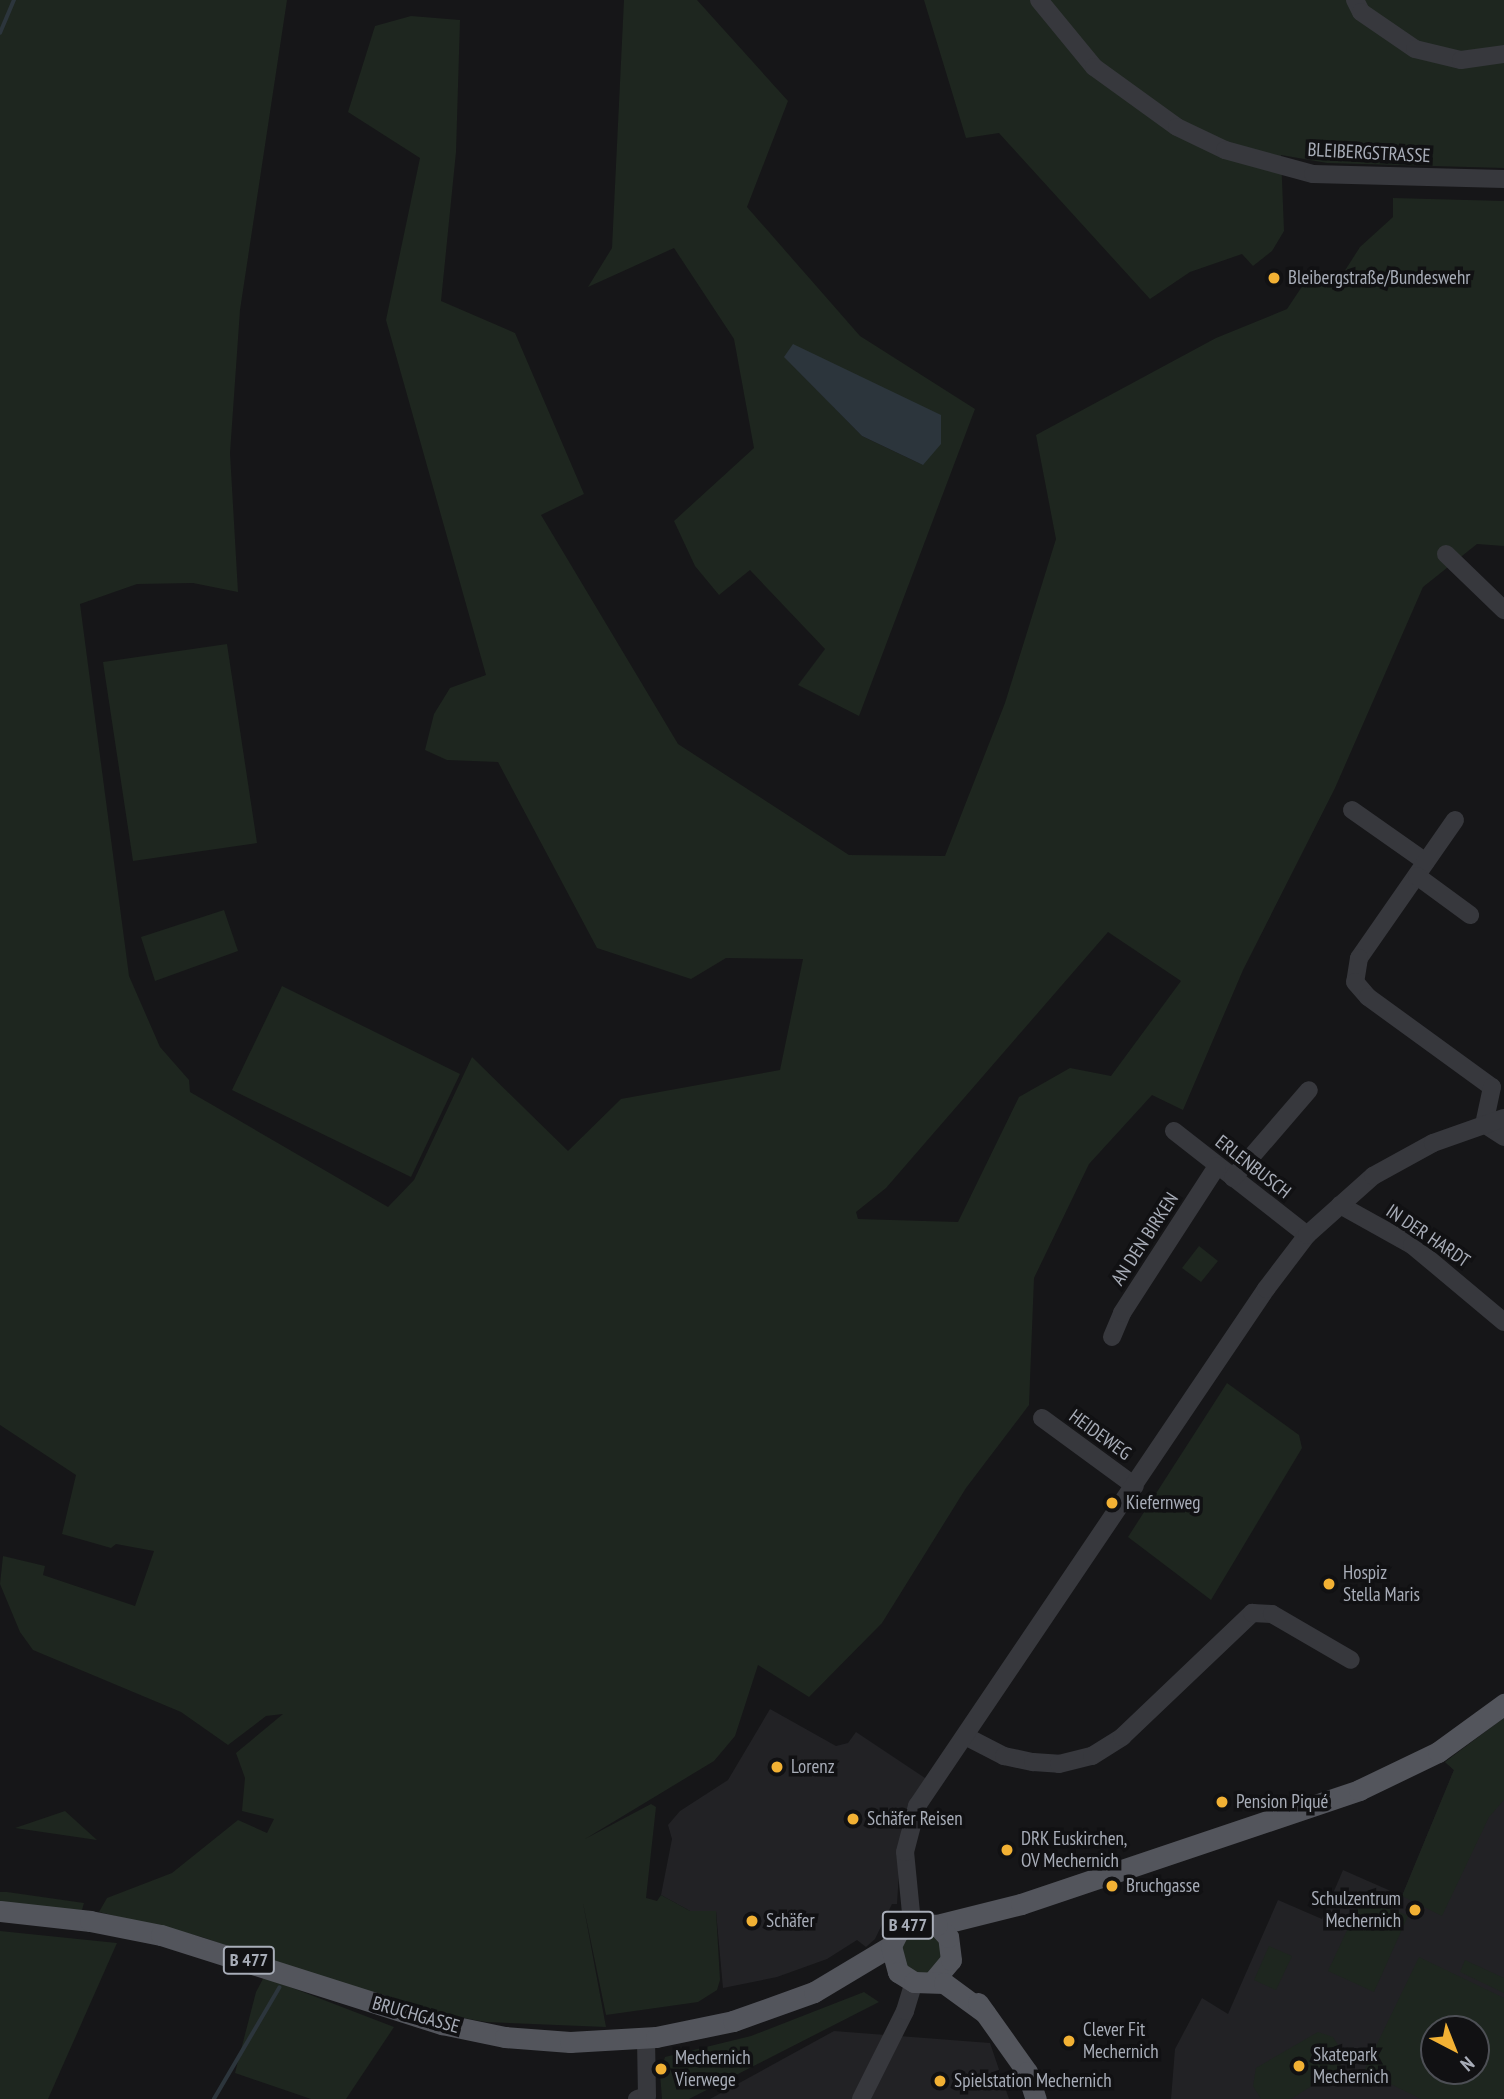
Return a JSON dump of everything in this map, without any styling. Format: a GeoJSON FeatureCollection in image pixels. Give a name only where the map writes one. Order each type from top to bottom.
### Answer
{"type":"FeatureCollection","features":[{"type":"Feature","properties":{"kind":"main road","name":"B 477"},"geometry":{"type":"LineString","coordinates":[[1021,1904],[964,1933],[951,1952],[916,1978],[891,1946],[898,1932],[912,1923],[937,1925],[1021,1904],[1359,1790],[1438,1752],[1504,1704]]}},
{"type":"Feature","properties":{"kind":"main road","name":"BRUCHGASSE"},"geometry":{"type":"LineString","coordinates":[[0,1911],[90,1921],[161,1935],[408,2015],[482,2033],[570,2042],[646,2039],[756,2014],[834,1982],[874,1971],[916,1978]]}},
{"type":"Feature","properties":{"kind":"main road","name":"B 477"},"geometry":{"type":"LineString","coordinates":[[937,1925],[951,1952]]}},
{"type":"Feature","properties":{"kind":"main road","name":"BRUCHGASSE"},"geometry":{"type":"LineString","coordinates":[[834,1982],[891,1946]]}},
{"type":"Feature","properties":{"kind":"main road"},"geometry":{"type":"LineString","coordinates":[[951,1952],[985,2012],[1027,2072],[1036,2099]]}},
{"type":"Feature","properties":{"kind":"main road"},"geometry":{"type":"LineString","coordinates":[[916,1978],[985,2012]]}},
{"type":"Feature","properties":{"kind":"street","name":"BLEIBERGSTRASSE"},"geometry":{"type":"LineString","coordinates":[[1039,0],[1094,67],[1177,127],[1225,150],[1313,173],[1504,179]]}},
{"type":"Feature","properties":{"kind":"street"},"geometry":{"type":"LineString","coordinates":[[1355,0],[1361,12],[1415,49],[1461,60],[1504,54]]}},
{"type":"Feature","properties":{"kind":"street"},"geometry":{"type":"LineString","coordinates":[[1446,554],[1504,610]]}},
{"type":"Feature","properties":{"kind":"street"},"geometry":{"type":"LineString","coordinates":[[1352,810],[1422,869],[1470,915]]}},
{"type":"Feature","properties":{"kind":"street"},"geometry":{"type":"LineString","coordinates":[[1455,820],[1359,958],[1355,982],[1368,997],[1492,1087]]}},
{"type":"Feature","properties":{"kind":"street"},"geometry":{"type":"LineString","coordinates":[[1484,1124],[1492,1087],[1504,1072]]}},
{"type":"Feature","properties":{"kind":"street"},"geometry":{"type":"LineString","coordinates":[[1233,1178],[1309,1090]]}},
{"type":"Feature","properties":{"kind":"street"},"geometry":{"type":"LineString","coordinates":[[912,1923],[905,1852],[917,1806],[967,1737],[1307,1235],[1401,1157],[1504,1118]]}},
{"type":"Feature","properties":{"kind":"street"},"geometry":{"type":"LineString","coordinates":[[1484,1124],[1504,1137]]}},
{"type":"Feature","properties":{"kind":"street","name":"ERLENBUSCH"},"geometry":{"type":"LineString","coordinates":[[1174,1132],[1307,1235]]}},
{"type":"Feature","properties":{"kind":"street","name":"AN DEN BIRKEN"},"geometry":{"type":"LineString","coordinates":[[1112,1337],[1122,1313],[1217,1166]]}},
{"type":"Feature","properties":{"kind":"street","name":"IN DER HARDT"},"geometry":{"type":"LineString","coordinates":[[1340,1205],[1412,1245],[1504,1322]]}},
{"type":"Feature","properties":{"kind":"street","name":"HEIDEWEG"},"geometry":{"type":"LineString","coordinates":[[1042,1418],[1135,1486]]}},
{"type":"Feature","properties":{"kind":"street"},"geometry":{"type":"LineString","coordinates":[[967,1737],[1004,1756],[1033,1762],[1059,1764],[1092,1756],[1122,1737],[1252,1613],[1272,1614],[1351,1660]]}},
{"type":"Feature","properties":{"kind":"street"},"geometry":{"type":"LineString","coordinates":[[860,2099],[905,2011],[916,1978]]}},
{"type":"Feature","properties":{"kind":"street"},"geometry":{"type":"LineString","coordinates":[[637,2099],[647,2096],[646,2039]]}},
{"type":"Feature","properties":{"kind":"shaded area"},"geometry":{"type":"Polygon","coordinates":[[[0,0],[287,0],[240,310],[230,453],[238,592],[193,583],[137,584],[80,604],[129,976],[160,1047],[189,1080],[190,1092],[388,1207],[414,1180],[472,1057],[568,1151],[621,1099],[780,1070],[803,959],[726,958],[691,979],[597,948],[498,762],[447,760],[425,750],[434,714],[450,688],[486,675],[386,320],[420,158],[348,112],[375,26],[411,16],[460,20],[456,152],[441,301],[515,333],[584,494],[541,515],[678,744],[849,855],[945,856],[1005,703],[1056,539],[1036,435],[1216,338],[1287,309],[1307,279],[1344,272],[1360,247],[1393,217],[1393,198],[1504,201],[1504,546],[1477,544],[1423,587],[1335,788],[1243,970],[1183,1110],[1152,1095],[1089,1164],[1034,1278],[1029,1405],[966,1488],[882,1623],[809,1697],[758,1665],[735,1736],[714,1761],[585,1839],[651,1804],[656,1807],[646,1898],[657,1901],[661,1895],[690,1911],[716,1911],[720,1980],[717,1990],[698,2002],[606,2015],[583,1903],[606,2027],[486,2022],[402,2007],[202,1937],[99,1912],[107,1898],[172,1873],[238,1820],[267,1833],[274,1819],[242,1811],[245,1778],[236,1753],[283,1714],[266,1716],[228,1745],[181,1712],[33,1650],[20,1632],[0,1584],[3,1556],[45,1566],[43,1575],[135,1606],[154,1551],[116,1544],[111,1548],[62,1534],[76,1475],[0,1425],[0,0]],[[1108,932],[886,1188],[856,1212],[858,1219],[958,1222],[1019,1097],[1070,1068],[1111,1076],[1181,981],[1108,932]]]}},
{"type":"Feature","properties":{"kind":"shaded area"},"geometry":{"type":"Polygon","coordinates":[[[624,0],[697,0],[788,101],[747,207],[860,336],[975,409],[859,716],[798,685],[825,649],[750,570],[719,595],[695,566],[674,521],[754,448],[734,339],[674,248],[588,287],[612,248],[624,0]],[[785,357],[862,436],[923,465],[785,357]]]}},
{"type":"Feature","properties":{"kind":"shaded area"},"geometry":{"type":"Polygon","coordinates":[[[924,0],[1504,0],[1504,168],[1327,163],[1281,155],[1284,231],[1272,251],[1253,266],[1242,254],[1190,272],[1150,299],[999,133],[966,138],[924,0]]]}},
{"type":"Feature","properties":{"kind":"shaded area"},"geometry":{"type":"Polygon","coordinates":[[[793,344],[941,415],[941,444],[923,465],[862,436],[784,357],[793,344]]]}},
{"type":"Feature","properties":{"kind":"shaded area"},"geometry":{"type":"Polygon","coordinates":[[[227,644],[257,843],[133,861],[103,662],[227,644]]]}},
{"type":"Feature","properties":{"kind":"shaded area"},"geometry":{"type":"Polygon","coordinates":[[[224,910],[238,951],[155,981],[141,937],[224,910]]]}},
{"type":"Feature","properties":{"kind":"shaded area"},"geometry":{"type":"Polygon","coordinates":[[[282,986],[460,1074],[411,1177],[232,1090],[282,986]]]}},
{"type":"Feature","properties":{"kind":"shaded area"},"geometry":{"type":"Polygon","coordinates":[[[1199,1246],[1218,1261],[1201,1282],[1182,1268],[1199,1246]]]}},
{"type":"Feature","properties":{"kind":"shaded area"},"geometry":{"type":"Polygon","coordinates":[[[1227,1383],[1299,1435],[1302,1448],[1211,1600],[1128,1537],[1227,1383]]]}},
{"type":"Feature","properties":{"kind":"shaded area"},"geometry":{"type":"Polygon","coordinates":[[[770,1709],[836,1746],[848,1743],[856,1732],[928,1780],[902,1823],[897,1904],[892,1904],[875,1939],[866,1947],[857,1940],[827,1959],[777,1977],[723,1988],[716,1911],[690,1911],[661,1895],[672,1839],[668,1825],[680,1811],[728,1780],[770,1709]]]}},
{"type":"Feature","properties":{"kind":"shaded area","name":"Schulzentrum Mechernich"},"geometry":{"type":"Polygon","coordinates":[[[1504,1718],[1504,2099],[1171,2099],[1175,2049],[1202,1998],[1228,2014],[1278,1900],[1322,1919],[1343,1870],[1402,1896],[1454,1770],[1445,1762],[1504,1718]]]}},
{"type":"Feature","properties":{"kind":"shaded area"},"geometry":{"type":"Polygon","coordinates":[[[1504,1718],[1504,1800],[1489,1817],[1442,1916],[1402,1896],[1454,1770],[1445,1762],[1504,1718]]]}},
{"type":"Feature","properties":{"kind":"shaded area"},"geometry":{"type":"Polygon","coordinates":[[[65,1811],[97,1840],[15,1828],[65,1811]]]}},
{"type":"Feature","properties":{"kind":"shaded area"},"geometry":{"type":"Polygon","coordinates":[[[0,1892],[84,1903],[82,1910],[0,1904],[0,1892]]]}},
{"type":"Feature","properties":{"kind":"shaded area"},"geometry":{"type":"Polygon","coordinates":[[[1363,1896],[1408,1916],[1374,1992],[1328,1971],[1363,1896]]]}},
{"type":"Feature","properties":{"kind":"shaded area"},"geometry":{"type":"Polygon","coordinates":[[[0,1931],[117,1943],[48,2099],[0,2099],[0,1931]]]}},
{"type":"Feature","properties":{"kind":"shaded area"},"geometry":{"type":"Polygon","coordinates":[[[906,1934],[935,1934],[944,1955],[929,1974],[908,1972],[897,1946],[906,1934]]]}},
{"type":"Feature","properties":{"kind":"shaded area"},"geometry":{"type":"Polygon","coordinates":[[[1269,1946],[1292,1956],[1276,1990],[1254,1980],[1269,1946]]]}},
{"type":"Feature","properties":{"kind":"shaded area"},"geometry":{"type":"Polygon","coordinates":[[[1419,1957],[1504,1998],[1504,2099],[1421,2099],[1364,2071],[1419,1957]]]}},
{"type":"Feature","properties":{"kind":"shaded area"},"geometry":{"type":"Polygon","coordinates":[[[1465,1960],[1504,1978],[1504,1993],[1460,1972],[1465,1960]]]}},
{"type":"Feature","properties":{"kind":"shaded area"},"geometry":{"type":"Polygon","coordinates":[[[264,1977],[394,2027],[346,2099],[311,2099],[235,2073],[256,1992],[264,1977]]]}},
{"type":"Feature","properties":{"kind":"shaded area"},"geometry":{"type":"Polygon","coordinates":[[[864,1992],[879,2002],[689,2099],[662,2099],[660,2073],[665,2057],[751,2036],[864,1992]]]}},
{"type":"Feature","properties":{"kind":"shaded area"},"geometry":{"type":"Polygon","coordinates":[[[834,2031],[990,2043],[1009,2099],[710,2099],[834,2031]]]}},
{"type":"Feature","properties":{"kind":"shaded area","name":"Skatepark Mechernich"},"geometry":{"type":"Polygon","coordinates":[[[1318,2032],[1333,2037],[1343,2053],[1340,2068],[1291,2099],[1261,2099],[1253,2086],[1256,2068],[1318,2032]]]}},
{"type":"Feature","properties":{"kind":"waterway"},"geometry":{"type":"LineString","coordinates":[[0,33],[14,0]]}},
{"type":"Feature","properties":{"kind":"waterway"},"geometry":{"type":"LineString","coordinates":[[214,2099],[279,1988]]}},
{"type":"Feature","properties":{"kind":"place","name":"Bleibergstraße/Bundeswehr"},"geometry":{"type":"Point","coordinates":[1274,278]}},
{"type":"Feature","properties":{"kind":"place","name":"Kiefernweg"},"geometry":{"type":"Point","coordinates":[1112,1503]}},
{"type":"Feature","properties":{"kind":"place","name":"Hospiz Stella Maris"},"geometry":{"type":"Point","coordinates":[1329,1584]}},
{"type":"Feature","properties":{"kind":"place","name":"Lorenz"},"geometry":{"type":"Point","coordinates":[777,1767]}},
{"type":"Feature","properties":{"kind":"place","name":"Pension Piqué"},"geometry":{"type":"Point","coordinates":[1222,1802]}},
{"type":"Feature","properties":{"kind":"place","name":"Schäfer Reisen"},"geometry":{"type":"Point","coordinates":[853,1819]}},
{"type":"Feature","properties":{"kind":"place","name":"DRK Euskirchen, OV Mechernich"},"geometry":{"type":"Point","coordinates":[1007,1850]}},
{"type":"Feature","properties":{"kind":"place","name":"Bruchgasse"},"geometry":{"type":"Point","coordinates":[1112,1886]}},
{"type":"Feature","properties":{"kind":"place","name":"Schulzentrum Mechernich"},"geometry":{"type":"Point","coordinates":[1415,1910]}},
{"type":"Feature","properties":{"kind":"place","name":"Schäfer"},"geometry":{"type":"Point","coordinates":[752,1921]}},
{"type":"Feature","properties":{"kind":"place","name":"Clever Fit Mechernich"},"geometry":{"type":"Point","coordinates":[1069,2041]}},
{"type":"Feature","properties":{"kind":"place","name":"Skatepark Mechernich"},"geometry":{"type":"Point","coordinates":[1299,2066]}},
{"type":"Feature","properties":{"kind":"place","name":"Mechernich Vierwege"},"geometry":{"type":"Point","coordinates":[661,2069]}},
{"type":"Feature","properties":{"kind":"place","name":"Spielstation Mechernich"},"geometry":{"type":"Point","coordinates":[940,2081]}}]}
